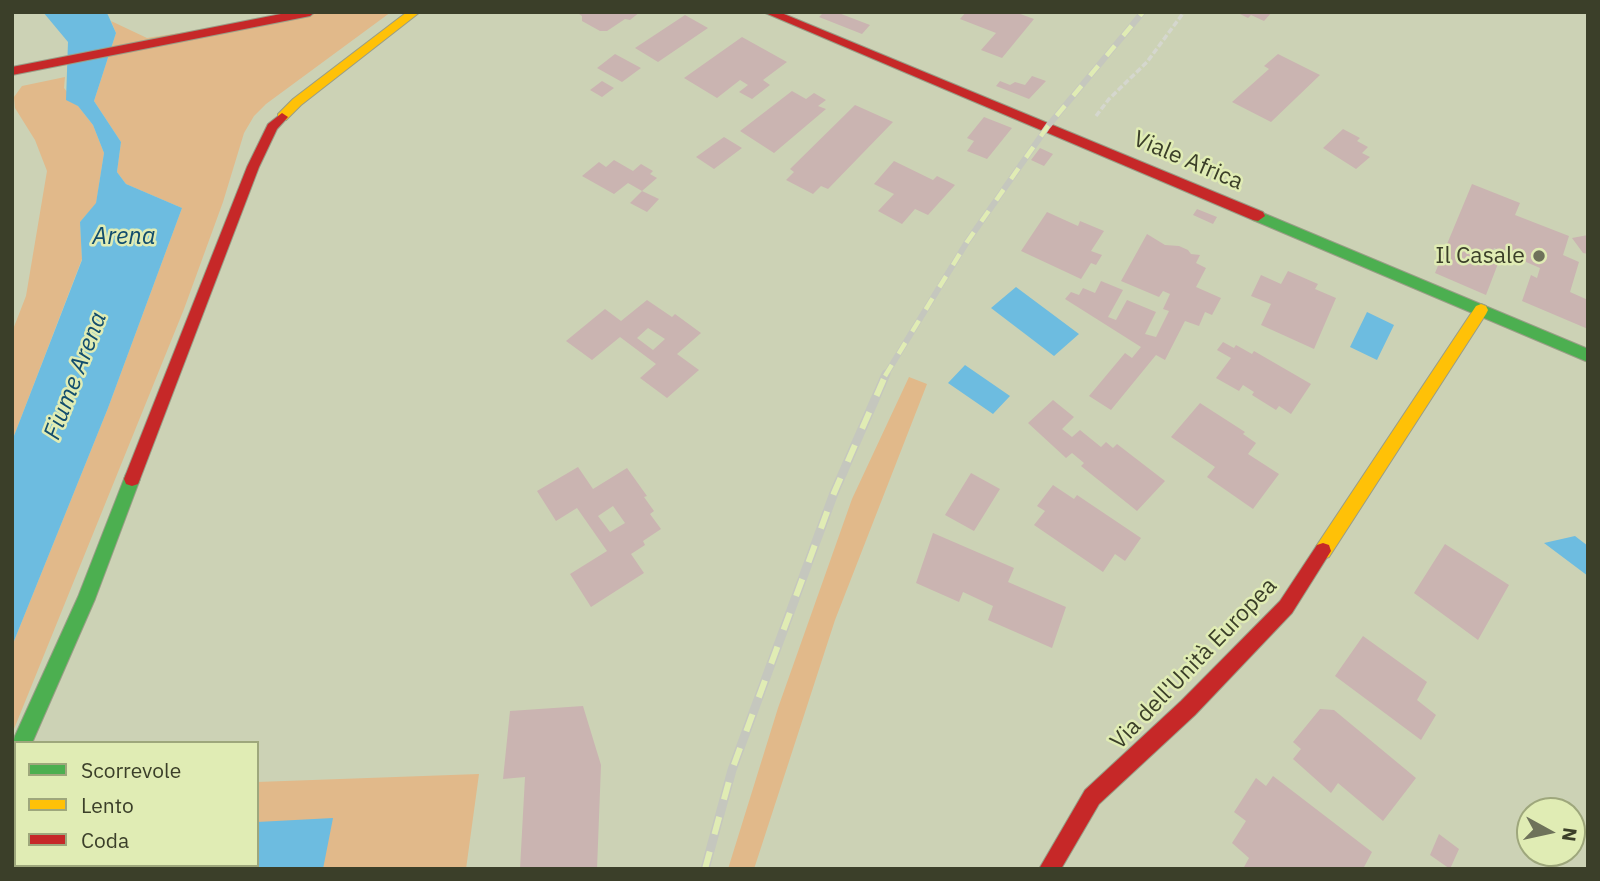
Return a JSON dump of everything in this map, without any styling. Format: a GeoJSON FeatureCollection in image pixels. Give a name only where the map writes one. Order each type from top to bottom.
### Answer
{"type":"FeatureCollection","features":[{"type":"Feature","properties":{"kind":"street"},"geometry":{"type":"LineString","coordinates":[[12,71],[310,12]]}},
{"type":"Feature","properties":{"kind":"street"},"geometry":{"type":"LineString","coordinates":[[23,741],[86,598],[253,167],[272,127],[297,102],[415,12]]}},
{"type":"Feature","properties":{"kind":"street","name":"Viale Africa"},"geometry":{"type":"LineString","coordinates":[[768,12],[1079,139],[1588,356]]}},
{"type":"Feature","properties":{"kind":"street","name":"Via dell'Unità Europea"},"geometry":{"type":"LineString","coordinates":[[1049,869],[1092,797],[1188,708],[1286,607],[1481,310]]}},
{"type":"Feature","properties":{"kind":"path"},"geometry":{"type":"LineString","coordinates":[[1079,139],[1109,99],[1147,62],[1184,12]]}},
{"type":"Feature","properties":{"kind":"shaded area"},"geometry":{"type":"Polygon","coordinates":[[[313,12],[391,12],[266,104],[254,116],[244,133],[223,202],[184,309],[12,734],[12,646],[108,408],[182,208],[126,184],[117,172],[121,142],[94,101],[116,33],[111,21],[147,38],[313,12]]]}},
{"type":"Feature","properties":{"kind":"shaded area"},"geometry":{"type":"Polygon","coordinates":[[[65,77],[64,88],[93,125],[104,153],[96,204],[80,222],[82,259],[12,441],[12,332],[26,296],[47,171],[35,140],[15,108],[14,97],[22,86],[65,77]]]}},
{"type":"Feature","properties":{"kind":"shaded area"},"geometry":{"type":"Polygon","coordinates":[[[909,377],[927,384],[835,620],[754,869],[728,869],[778,708],[852,499],[909,377]]]}},
{"type":"Feature","properties":{"kind":"shaded area"},"geometry":{"type":"Polygon","coordinates":[[[479,774],[466,869],[12,869],[14,792],[14,867],[259,867],[259,782],[479,774]]]}},
{"type":"Feature","properties":{"kind":"water","name":"Arena"},"geometry":{"type":"Polygon","coordinates":[[[43,12],[106,12],[116,33],[94,101],[121,142],[117,172],[126,184],[182,208],[108,408],[12,646],[12,441],[82,260],[80,222],[96,203],[104,153],[93,125],[78,106],[66,100],[68,42],[43,12]]]}},
{"type":"Feature","properties":{"kind":"water"},"geometry":{"type":"Polygon","coordinates":[[[1016,287],[1079,334],[1054,356],[991,308],[1016,287]]]}},
{"type":"Feature","properties":{"kind":"water"},"geometry":{"type":"Polygon","coordinates":[[[1367,312],[1394,325],[1377,360],[1350,347],[1367,312]]]}},
{"type":"Feature","properties":{"kind":"water"},"geometry":{"type":"Polygon","coordinates":[[[965,365],[1010,396],[993,414],[948,383],[965,365]]]}},
{"type":"Feature","properties":{"kind":"water"},"geometry":{"type":"Polygon","coordinates":[[[1575,536],[1588,546],[1588,576],[1544,543],[1575,536]]]}},
{"type":"Feature","properties":{"kind":"water"},"geometry":{"type":"Polygon","coordinates":[[[333,818],[323,869],[169,869],[259,867],[259,822],[333,818]]]}},
{"type":"Feature","properties":{"kind":"building"},"geometry":{"type":"Polygon","coordinates":[[[576,12],[640,12],[607,31],[600,31],[582,21],[582,16],[576,12]]]}},
{"type":"Feature","properties":{"kind":"building"},"geometry":{"type":"Polygon","coordinates":[[[824,12],[836,12],[870,25],[862,34],[819,17],[824,12]]]}},
{"type":"Feature","properties":{"kind":"building"},"geometry":{"type":"Polygon","coordinates":[[[966,12],[1015,12],[1034,19],[1002,58],[981,50],[996,33],[960,19],[966,12]]]}},
{"type":"Feature","properties":{"kind":"building"},"geometry":{"type":"Polygon","coordinates":[[[1236,12],[1272,12],[1264,21],[1236,12]]]}},
{"type":"Feature","properties":{"kind":"building"},"geometry":{"type":"Polygon","coordinates":[[[685,15],[708,28],[658,62],[635,48],[685,15]]]}},
{"type":"Feature","properties":{"kind":"building"},"geometry":{"type":"Polygon","coordinates":[[[742,37],[787,62],[763,80],[770,85],[752,99],[739,92],[748,85],[740,80],[717,98],[684,78],[742,37]]]}},
{"type":"Feature","properties":{"kind":"building"},"geometry":{"type":"Polygon","coordinates":[[[615,54],[641,68],[622,82],[597,68],[615,54]]]}},
{"type":"Feature","properties":{"kind":"building"},"geometry":{"type":"Polygon","coordinates":[[[1278,54],[1320,75],[1271,122],[1232,102],[1269,69],[1264,66],[1278,54]]]}},
{"type":"Feature","properties":{"kind":"building"},"geometry":{"type":"Polygon","coordinates":[[[1032,76],[1046,81],[1029,99],[996,86],[1000,81],[1010,85],[1015,82],[1025,85],[1032,76]]]}},
{"type":"Feature","properties":{"kind":"building"},"geometry":{"type":"Polygon","coordinates":[[[602,81],[614,88],[602,97],[590,90],[602,81]]]}},
{"type":"Feature","properties":{"kind":"building"},"geometry":{"type":"Polygon","coordinates":[[[792,91],[806,99],[814,93],[826,100],[818,106],[826,109],[774,153],[740,131],[792,91]]]}},
{"type":"Feature","properties":{"kind":"building"},"geometry":{"type":"Polygon","coordinates":[[[855,105],[893,122],[828,189],[821,186],[813,194],[786,180],[794,172],[790,169],[855,105]]]}},
{"type":"Feature","properties":{"kind":"building"},"geometry":{"type":"Polygon","coordinates":[[[984,117],[1012,128],[987,159],[967,151],[974,141],[967,138],[984,117]]]}},
{"type":"Feature","properties":{"kind":"building"},"geometry":{"type":"Polygon","coordinates":[[[1343,129],[1360,138],[1357,141],[1368,147],[1362,153],[1370,157],[1356,169],[1323,148],[1343,129]]]}},
{"type":"Feature","properties":{"kind":"building"},"geometry":{"type":"Polygon","coordinates":[[[724,137],[742,148],[714,169],[696,157],[724,137]]]}},
{"type":"Feature","properties":{"kind":"building"},"geometry":{"type":"Polygon","coordinates":[[[1040,148],[1053,154],[1044,166],[1031,160],[1040,148]]]}},
{"type":"Feature","properties":{"kind":"building"},"geometry":{"type":"Polygon","coordinates":[[[614,160],[633,171],[641,164],[653,171],[650,174],[657,178],[642,191],[628,183],[614,194],[582,176],[599,162],[606,167],[614,160]]]}},
{"type":"Feature","properties":{"kind":"building"},"geometry":{"type":"Polygon","coordinates":[[[894,161],[933,180],[937,176],[955,185],[928,215],[915,209],[902,224],[878,211],[894,194],[874,184],[894,161]]]}},
{"type":"Feature","properties":{"kind":"building","name":"Il Casale"},"geometry":{"type":"Polygon","coordinates":[[[1472,184],[1520,203],[1515,215],[1569,236],[1563,255],[1579,262],[1570,292],[1588,300],[1588,329],[1522,301],[1531,275],[1537,278],[1540,268],[1494,248],[1490,257],[1499,261],[1486,295],[1435,273],[1472,184]]]}},
{"type":"Feature","properties":{"kind":"building"},"geometry":{"type":"Polygon","coordinates":[[[642,191],[659,199],[647,212],[630,203],[642,191]]]}},
{"type":"Feature","properties":{"kind":"building"},"geometry":{"type":"Polygon","coordinates":[[[1197,209],[1217,217],[1213,224],[1193,215],[1197,209]]]}},
{"type":"Feature","properties":{"kind":"building"},"geometry":{"type":"Polygon","coordinates":[[[1047,212],[1078,226],[1080,221],[1104,231],[1091,251],[1102,255],[1096,265],[1091,263],[1081,279],[1021,251],[1047,212]]]}},
{"type":"Feature","properties":{"kind":"building"},"geometry":{"type":"Polygon","coordinates":[[[1147,234],[1165,245],[1179,246],[1191,254],[1200,255],[1196,263],[1206,268],[1196,287],[1221,298],[1212,315],[1205,312],[1199,326],[1185,321],[1165,360],[1156,355],[1111,410],[1089,396],[1125,353],[1132,358],[1141,347],[1065,299],[1071,292],[1079,295],[1083,288],[1095,293],[1101,281],[1123,290],[1108,317],[1116,320],[1127,300],[1156,312],[1145,334],[1156,337],[1169,311],[1163,309],[1170,294],[1163,291],[1159,297],[1121,281],[1147,234]]]}},
{"type":"Feature","properties":{"kind":"building"},"geometry":{"type":"Polygon","coordinates":[[[1588,235],[1588,254],[1583,253],[1572,238],[1588,235]]]}},
{"type":"Feature","properties":{"kind":"building"},"geometry":{"type":"Polygon","coordinates":[[[1288,271],[1318,284],[1315,289],[1336,298],[1314,349],[1261,325],[1271,304],[1251,296],[1261,275],[1281,284],[1288,271]]]}},
{"type":"Feature","properties":{"kind":"building"},"geometry":{"type":"Polygon","coordinates":[[[647,300],[672,317],[675,314],[701,333],[677,354],[699,370],[667,398],[640,378],[656,364],[620,337],[592,360],[566,341],[605,309],[621,321],[647,300]],[[648,328],[637,338],[653,350],[665,339],[648,328]]]}},
{"type":"Feature","properties":{"kind":"building"},"geometry":{"type":"Polygon","coordinates":[[[1223,342],[1234,348],[1236,345],[1252,354],[1254,351],[1311,384],[1291,414],[1279,406],[1276,410],[1252,395],[1254,392],[1243,385],[1239,391],[1216,378],[1231,358],[1217,350],[1223,342]]]}},
{"type":"Feature","properties":{"kind":"building"},"geometry":{"type":"Polygon","coordinates":[[[1053,400],[1074,417],[1062,429],[1072,437],[1080,430],[1101,447],[1106,442],[1113,448],[1117,444],[1165,481],[1137,511],[1081,466],[1084,463],[1072,453],[1066,458],[1028,423],[1053,400]]]}},
{"type":"Feature","properties":{"kind":"building"},"geometry":{"type":"Polygon","coordinates":[[[1200,403],[1245,432],[1243,434],[1256,443],[1248,454],[1279,474],[1253,509],[1207,477],[1215,467],[1171,437],[1200,403]]]}},
{"type":"Feature","properties":{"kind":"building"},"geometry":{"type":"Polygon","coordinates":[[[578,467],[593,489],[627,468],[647,496],[644,497],[654,511],[650,514],[661,529],[643,541],[645,545],[631,554],[644,573],[591,607],[570,574],[607,551],[577,508],[556,521],[537,491],[578,467]],[[613,506],[598,516],[610,532],[625,523],[613,506]]]}},
{"type":"Feature","properties":{"kind":"building"},"geometry":{"type":"Polygon","coordinates":[[[971,473],[1000,489],[974,531],[945,515],[971,473]]]}},
{"type":"Feature","properties":{"kind":"building"},"geometry":{"type":"Polygon","coordinates":[[[1053,485],[1074,499],[1077,495],[1141,538],[1125,561],[1115,554],[1103,572],[1034,525],[1045,511],[1037,506],[1053,485]]]}},
{"type":"Feature","properties":{"kind":"building"},"geometry":{"type":"Polygon","coordinates":[[[933,533],[1014,568],[1008,582],[1066,607],[1052,648],[988,620],[993,606],[963,592],[959,602],[916,583],[933,533]]]}},
{"type":"Feature","properties":{"kind":"building"},"geometry":{"type":"Polygon","coordinates":[[[1445,544],[1509,585],[1478,640],[1414,593],[1445,544]]]}},
{"type":"Feature","properties":{"kind":"building"},"geometry":{"type":"Polygon","coordinates":[[[1363,636],[1427,682],[1417,700],[1436,715],[1421,740],[1335,676],[1363,636]]]}},
{"type":"Feature","properties":{"kind":"building"},"geometry":{"type":"Polygon","coordinates":[[[583,706],[601,765],[597,869],[520,869],[525,777],[503,779],[510,711],[583,706]]]}},
{"type":"Feature","properties":{"kind":"building"},"geometry":{"type":"Polygon","coordinates":[[[1320,709],[1334,710],[1416,778],[1383,821],[1338,783],[1331,793],[1293,759],[1301,749],[1293,742],[1320,709]]]}},
{"type":"Feature","properties":{"kind":"building"},"geometry":{"type":"Polygon","coordinates":[[[1273,776],[1372,852],[1363,869],[1243,869],[1249,858],[1232,843],[1246,821],[1234,812],[1256,778],[1266,786],[1273,776]]]}},
{"type":"Feature","properties":{"kind":"building"},"geometry":{"type":"Polygon","coordinates":[[[1439,834],[1459,849],[1450,869],[1430,855],[1439,834]]]}},
{"type":"Feature","properties":{"kind":"railway"},"geometry":{"type":"LineString","coordinates":[[885,375],[967,242],[1048,126],[1143,12]]}},
{"type":"Feature","properties":{"kind":"railway"},"geometry":{"type":"LineString","coordinates":[[705,869],[732,770],[834,493],[885,375]]}},
{"type":"Feature","properties":{"kind":"traffic: fast"},"geometry":{"type":"LineString","coordinates":[[1258,216],[1588,356]]}},
{"type":"Feature","properties":{"kind":"traffic: fast"},"geometry":{"type":"LineString","coordinates":[[23,741],[86,599],[132,479]]}},
{"type":"Feature","properties":{"kind":"traffic: slow"},"geometry":{"type":"LineString","coordinates":[[282,117],[297,102],[415,12]]}},
{"type":"Feature","properties":{"kind":"traffic: slow"},"geometry":{"type":"LineString","coordinates":[[1323,551],[1481,310]]}},
{"type":"Feature","properties":{"kind":"traffic: jam"},"geometry":{"type":"LineString","coordinates":[[12,71],[310,12]]}},
{"type":"Feature","properties":{"kind":"traffic: jam"},"geometry":{"type":"LineString","coordinates":[[768,12],[1258,216]]}},
{"type":"Feature","properties":{"kind":"traffic: jam"},"geometry":{"type":"LineString","coordinates":[[132,479],[253,167],[272,127],[282,117]]}},
{"type":"Feature","properties":{"kind":"traffic: jam"},"geometry":{"type":"LineString","coordinates":[[1049,869],[1092,797],[1188,708],[1286,607],[1323,551]]}},
{"type":"Feature","properties":{"kind":"place","name":"Il Casale"},"geometry":{"type":"Point","coordinates":[1539,256]}},
{"type":"Feature","properties":{"kind":"water label","name":"Fiume Arena"},"geometry":{"type":"Point","coordinates":[76,376]}}]}
